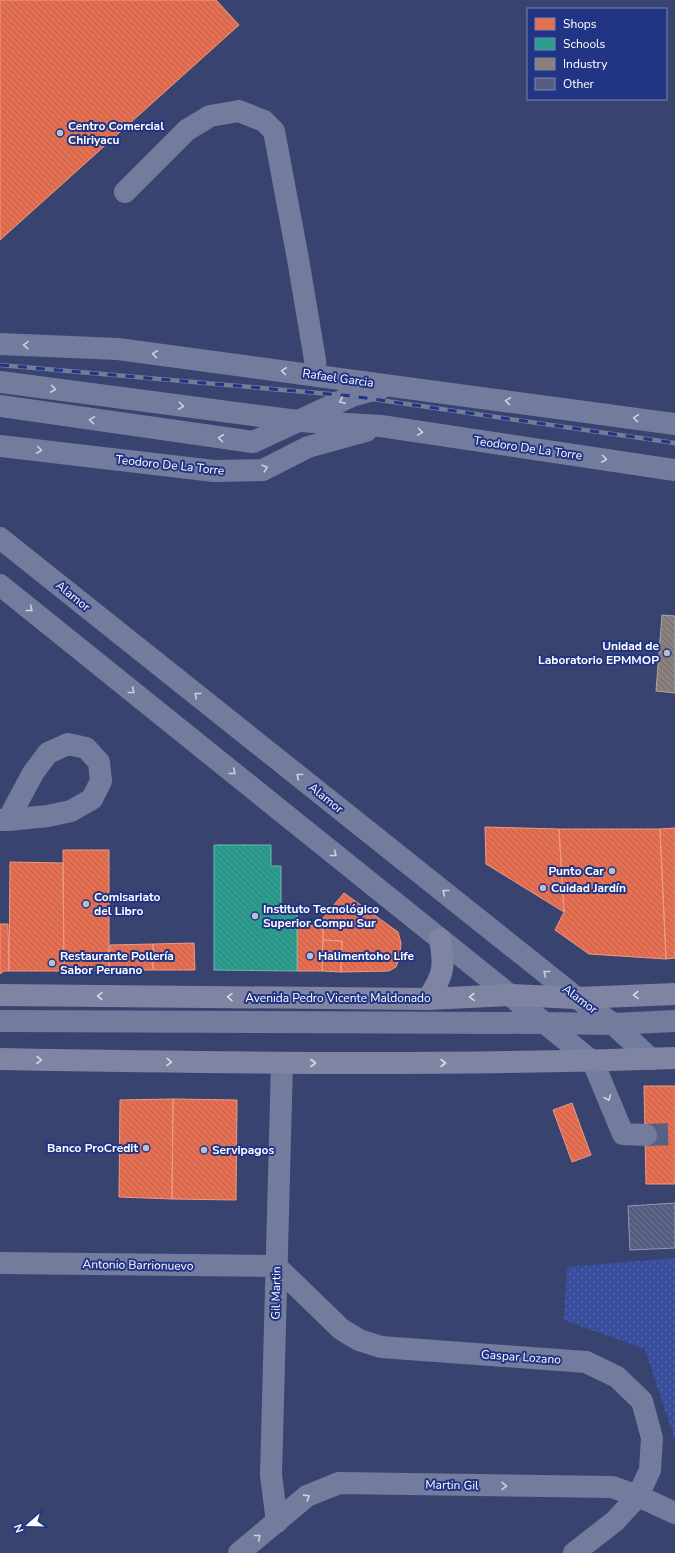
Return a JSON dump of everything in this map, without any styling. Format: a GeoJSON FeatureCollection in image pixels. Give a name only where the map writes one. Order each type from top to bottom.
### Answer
{"type":"FeatureCollection","features":[{"type":"Feature","properties":{"kind":"main road"},"geometry":{"type":"LineString","coordinates":[[428,999],[440,981],[444,960],[440,938]]}},
{"type":"Feature","properties":{"kind":"main road","name":"Avenida Pedro Vicente Maldonado"},"geometry":{"type":"LineString","coordinates":[[0,995],[428,999],[511,996],[577,998],[675,994]]}},
{"type":"Feature","properties":{"kind":"main road"},"geometry":{"type":"LineString","coordinates":[[0,1059],[282,1063],[592,1062],[675,1058]]}},
{"type":"Feature","properties":{"kind":"street"},"geometry":{"type":"LineString","coordinates":[[125,192],[187,130],[210,116],[239,111],[264,121],[274,131],[298,259],[315,360],[316,376]]}},
{"type":"Feature","properties":{"kind":"street","name":"Rafael Garcia"},"geometry":{"type":"LineString","coordinates":[[0,344],[118,349],[675,424]]}},
{"type":"Feature","properties":{"kind":"street","name":"Teodoro De La Torre"},"geometry":{"type":"LineString","coordinates":[[0,382],[298,421],[381,426],[675,470]]}},
{"type":"Feature","properties":{"kind":"street"},"geometry":{"type":"LineString","coordinates":[[0,406],[253,442],[352,396],[392,386]]}},
{"type":"Feature","properties":{"kind":"street","name":"Teodoro De La Torre"},"geometry":{"type":"LineString","coordinates":[[0,446],[214,471],[263,470],[308,447],[381,426]]}},
{"type":"Feature","properties":{"kind":"street","name":"Alamor"},"geometry":{"type":"LineString","coordinates":[[0,538],[577,998],[613,1024],[651,1059]]}},
{"type":"Feature","properties":{"kind":"street"},"geometry":{"type":"LineString","coordinates":[[0,585],[592,1062],[623,1134],[646,1135]]}},
{"type":"Feature","properties":{"kind":"street"},"geometry":{"type":"LineString","coordinates":[[0,1021],[613,1024],[675,1021]]}},
{"type":"Feature","properties":{"kind":"street","name":"Gil Martin"},"geometry":{"type":"LineString","coordinates":[[277,1522],[271,1475],[282,1063]]}},
{"type":"Feature","properties":{"kind":"street","name":"Antonio Barrionuevo"},"geometry":{"type":"LineString","coordinates":[[0,1263],[276,1266]]}},
{"type":"Feature","properties":{"kind":"street","name":"Gaspar Lozano"},"geometry":{"type":"LineString","coordinates":[[276,1266],[342,1329],[359,1340],[381,1347],[586,1362],[617,1377],[642,1401],[652,1438],[650,1470],[638,1496],[614,1521],[574,1553]]}},
{"type":"Feature","properties":{"kind":"street","name":"Martin Gil"},"geometry":{"type":"LineString","coordinates":[[239,1553],[308,1496],[339,1483],[612,1487],[638,1496]]}},
{"type":"Feature","properties":{"kind":"street"},"geometry":{"type":"LineString","coordinates":[[638,1496],[675,1513]]}},
{"type":"Feature","properties":{"kind":"shaded area"},"geometry":{"type":"Polygon","coordinates":[[[675,1258],[675,1440],[645,1349],[564,1320],[567,1267],[675,1258]]]}},
{"type":"Feature","properties":{"kind":"building: Shops","name":"Centro Comercial Chiriyacu"},"geometry":{"type":"Polygon","coordinates":[[[0,0],[216,0],[239,25],[0,240],[0,0]]]}},
{"type":"Feature","properties":{"kind":"building: Shops","name":"Cuidad Jardín"},"geometry":{"type":"Polygon","coordinates":[[[485,827],[559,829],[564,912],[486,864],[485,827]]]}},
{"type":"Feature","properties":{"kind":"building: Shops"},"geometry":{"type":"Polygon","coordinates":[[[675,828],[675,958],[666,959],[660,829],[675,828]]]}},
{"type":"Feature","properties":{"kind":"building: Shops","name":"Punto Car"},"geometry":{"type":"Polygon","coordinates":[[[559,829],[660,829],[666,959],[589,954],[555,930],[564,912],[559,829]]]}},
{"type":"Feature","properties":{"kind":"building: Shops","name":"Comisariato del Libro"},"geometry":{"type":"Polygon","coordinates":[[[63,850],[109,850],[109,970],[64,971],[63,850]]]}},
{"type":"Feature","properties":{"kind":"building: Shops"},"geometry":{"type":"Polygon","coordinates":[[[10,862],[63,863],[64,971],[9,971],[10,862]]]}},
{"type":"Feature","properties":{"kind":"building: Shops"},"geometry":{"type":"Polygon","coordinates":[[[344,893],[398,932],[401,943],[400,956],[396,967],[389,971],[341,972],[342,941],[323,940],[323,918],[344,893]]]}},
{"type":"Feature","properties":{"kind":"building: Shops"},"geometry":{"type":"Polygon","coordinates":[[[0,924],[8,924],[9,971],[4,971],[0,974],[0,924]]]}},
{"type":"Feature","properties":{"kind":"building: Shops","name":"Halimentoho Life"},"geometry":{"type":"Polygon","coordinates":[[[297,925],[323,926],[322,971],[297,971],[297,925]]]}},
{"type":"Feature","properties":{"kind":"building: Shops"},"geometry":{"type":"Polygon","coordinates":[[[323,940],[342,941],[341,972],[322,971],[323,940]]]}},
{"type":"Feature","properties":{"kind":"building: Shops"},"geometry":{"type":"Polygon","coordinates":[[[194,943],[195,970],[153,970],[153,944],[194,943]]]}},
{"type":"Feature","properties":{"kind":"building: Shops"},"geometry":{"type":"Polygon","coordinates":[[[153,944],[153,970],[109,970],[110,945],[153,944]]]}},
{"type":"Feature","properties":{"kind":"building: Shops"},"geometry":{"type":"Polygon","coordinates":[[[644,1086],[675,1086],[675,1184],[646,1184],[644,1086]]]}},
{"type":"Feature","properties":{"kind":"building: Shops","name":"Banco ProCredit"},"geometry":{"type":"Polygon","coordinates":[[[173,1099],[172,1199],[119,1197],[120,1100],[173,1099]]]}},
{"type":"Feature","properties":{"kind":"building: Shops","name":"Servipagos"},"geometry":{"type":"Polygon","coordinates":[[[173,1099],[237,1100],[236,1200],[172,1199],[173,1099]]]}},
{"type":"Feature","properties":{"kind":"building: Shops"},"geometry":{"type":"Polygon","coordinates":[[[572,1103],[591,1155],[572,1162],[553,1110],[572,1103]]]}},
{"type":"Feature","properties":{"kind":"building: Schools","name":"Instituto Tecnológico Superior Compu Sur"},"geometry":{"type":"Polygon","coordinates":[[[214,845],[271,845],[271,866],[281,866],[281,907],[297,907],[297,971],[214,970],[214,845]]]}},
{"type":"Feature","properties":{"kind":"building: Industry","name":"Unidad de Laboratorio EPMMOP"},"geometry":{"type":"Polygon","coordinates":[[[662,615],[675,616],[675,693],[656,691],[662,615]]]}},
{"type":"Feature","properties":{"kind":"building: Other"},"geometry":{"type":"Polygon","coordinates":[[[675,1203],[675,1248],[630,1250],[628,1206],[675,1203]]]}},
{"type":"Feature","properties":{"kind":"tunnel"},"geometry":{"type":"LineString","coordinates":[[646,1135],[675,1134]]}},
{"type":"Feature","properties":{"kind":"railway"},"geometry":{"type":"LineString","coordinates":[[0,365],[352,396],[675,443]]}},
{"type":"Feature","properties":{"kind":"place","name":"Centro Comercial Chiriyacu"},"geometry":{"type":"Point","coordinates":[60,133]}},
{"type":"Feature","properties":{"kind":"place","name":"Unidad de Laboratorio EPMMOP"},"geometry":{"type":"Point","coordinates":[667,653]}},
{"type":"Feature","properties":{"kind":"place","name":"Punto Car"},"geometry":{"type":"Point","coordinates":[612,871]}},
{"type":"Feature","properties":{"kind":"place","name":"Cuidad Jardín"},"geometry":{"type":"Point","coordinates":[543,888]}},
{"type":"Feature","properties":{"kind":"place","name":"Comisariato del Libro"},"geometry":{"type":"Point","coordinates":[86,904]}},
{"type":"Feature","properties":{"kind":"place","name":"Instituto Tecnológico Superior Compu Sur"},"geometry":{"type":"Point","coordinates":[255,916]}},
{"type":"Feature","properties":{"kind":"place","name":"Halimentoho Life"},"geometry":{"type":"Point","coordinates":[310,956]}},
{"type":"Feature","properties":{"kind":"place","name":"Restaurante Pollería Sabor Peruano"},"geometry":{"type":"Point","coordinates":[52,963]}},
{"type":"Feature","properties":{"kind":"place","name":"Banco ProCredit"},"geometry":{"type":"Point","coordinates":[146,1148]}},
{"type":"Feature","properties":{"kind":"place","name":"Servipagos"},"geometry":{"type":"Point","coordinates":[204,1150]}}]}
